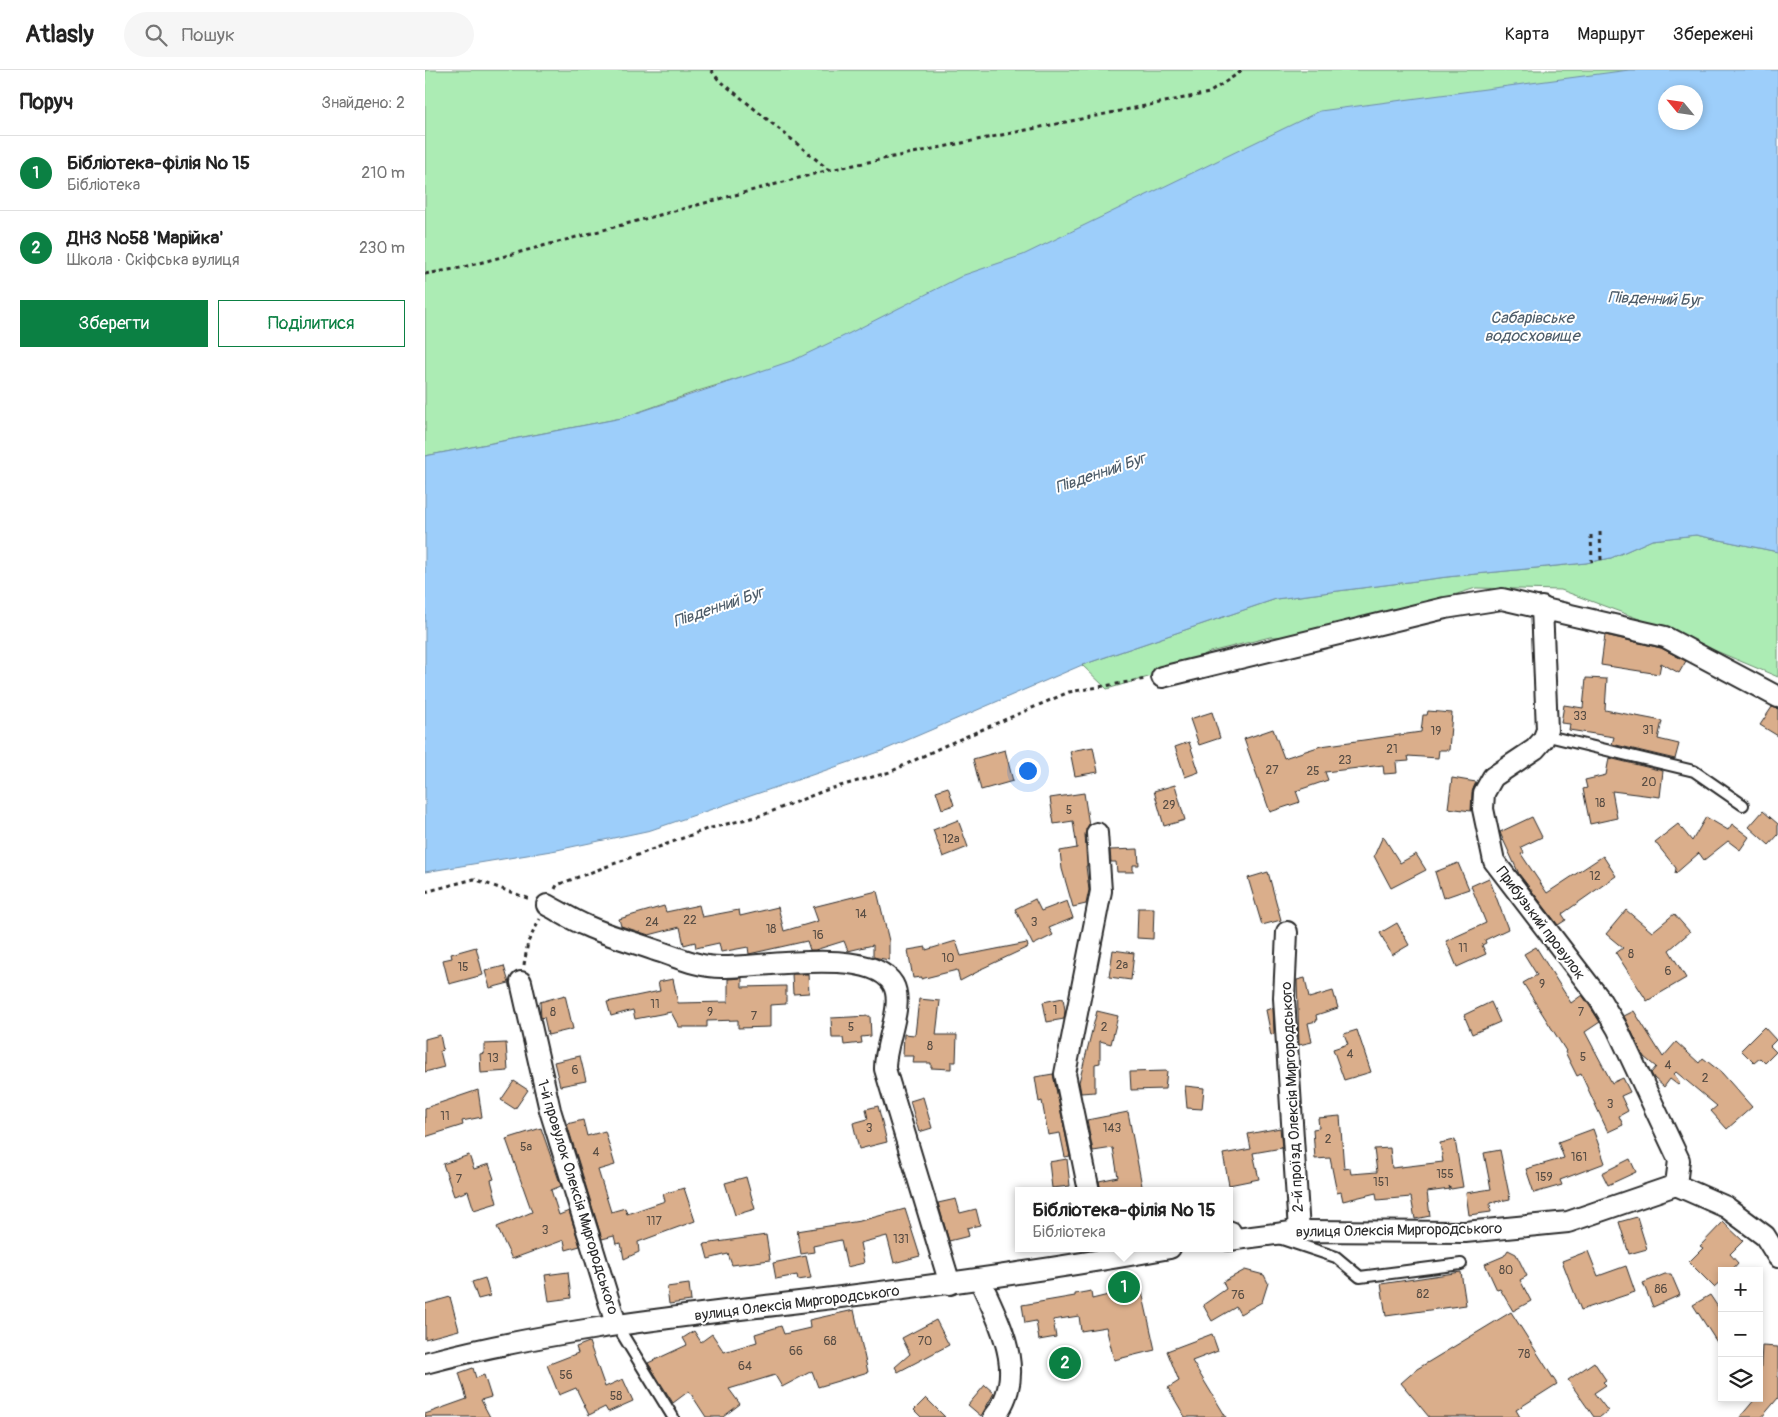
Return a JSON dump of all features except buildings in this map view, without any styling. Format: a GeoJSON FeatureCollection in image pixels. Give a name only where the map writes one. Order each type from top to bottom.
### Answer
{"type":"FeatureCollection","features":[{"type":"Feature","properties":{"kind":"street"},"geometry":{"type":"LineString","coordinates":[[1162,677],[1445,608],[1503,599],[1665,637],[1778,697]]}},
{"type":"Feature","properties":{"kind":"street"},"geometry":{"type":"LineString","coordinates":[[1541,607],[1547,730],[1545,735]]}},
{"type":"Feature","properties":{"kind":"street","name":"Прибузький провулок"},"geometry":{"type":"LineString","coordinates":[[1545,735],[1535,749],[1493,777],[1484,793],[1483,809],[1494,861],[1599,998],[1617,1028],[1679,1160],[1676,1185]]}},
{"type":"Feature","properties":{"kind":"street"},"geometry":{"type":"LineString","coordinates":[[1088,1187],[1065,1074],[1101,890],[1097,833]]}},
{"type":"Feature","properties":{"kind":"street"},"geometry":{"type":"LineString","coordinates":[[547,906],[587,926],[693,963],[721,967],[807,961],[845,963],[865,967],[880,973],[892,982],[896,993],[897,1005],[884,1055],[885,1069],[949,1284]]}},
{"type":"Feature","properties":{"kind":"street","name":"2-й проїзд Олексія Миргородського"},"geometry":{"type":"LineString","coordinates":[[1287,932],[1284,998],[1299,1231]]}},
{"type":"Feature","properties":{"kind":"street","name":"1-й провулок Олексія Миргородського"},"geometry":{"type":"LineString","coordinates":[[521,982],[549,1110],[616,1324]]}},
{"type":"Feature","properties":{"kind":"street"},"geometry":{"type":"LineString","coordinates":[[1676,1185],[1726,1207],[1765,1236],[1778,1257]]}},
{"type":"Feature","properties":{"kind":"street","name":"вулиця Олексія Миргородського"},"geometry":{"type":"LineString","coordinates":[[1233,1235],[1269,1235],[1299,1231],[1465,1232],[1568,1222],[1676,1185]]}},
{"type":"Feature","properties":{"kind":"street","name":"вулиця Олексія Миргородського"},"geometry":{"type":"LineString","coordinates":[[425,1363],[469,1351],[616,1324],[981,1280],[1101,1254],[1124,1252]]}},
{"type":"Feature","properties":{"kind":"street"},"geometry":{"type":"LineString","coordinates":[[981,1280],[1007,1342],[1011,1368],[1008,1391],[994,1417]]}},
{"type":"Feature","properties":{"kind":"lane"},"geometry":{"type":"LineString","coordinates":[[1545,735],[1694,771],[1743,805]]}},
{"type":"Feature","properties":{"kind":"lane"},"geometry":{"type":"LineString","coordinates":[[1269,1235],[1336,1258],[1360,1277],[1461,1264]]}},
{"type":"Feature","properties":{"kind":"lane"},"geometry":{"type":"LineString","coordinates":[[616,1324],[673,1417]]}},
{"type":"Feature","properties":{"kind":"path"},"geometry":{"type":"LineString","coordinates":[[711,70],[718,79],[829,170]]}},
{"type":"Feature","properties":{"kind":"path"},"geometry":{"type":"LineString","coordinates":[[425,274],[460,268],[829,170],[1209,93],[1243,70]]}},
{"type":"Feature","properties":{"kind":"path"},"geometry":{"type":"LineString","coordinates":[[1599,532],[1601,560]]}},
{"type":"Feature","properties":{"kind":"path"},"geometry":{"type":"LineString","coordinates":[[1591,535],[1592,562]]}},
{"type":"Feature","properties":{"kind":"path"},"geometry":{"type":"LineString","coordinates":[[521,982],[528,942],[557,885],[707,829],[763,815],[826,790],[890,772],[943,746],[1069,692],[1162,677]]}},
{"type":"Feature","properties":{"kind":"path"},"geometry":{"type":"LineString","coordinates":[[425,892],[474,879],[547,906]]}},
{"type":"Feature","properties":{"kind":"green space"},"geometry":{"type":"Polygon","coordinates":[[[425,70],[1650,70],[1080,275],[698,391],[622,418],[425,456],[425,70]]]}},
{"type":"Feature","properties":{"kind":"green space"},"geometry":{"type":"Polygon","coordinates":[[[1696,535],[1778,552],[1778,677],[1650,623],[1561,590],[1476,588],[1377,619],[1301,636],[1270,637],[1210,652],[1162,673],[1107,689],[1082,665],[1276,599],[1447,577],[1586,563],[1611,558],[1652,540],[1696,535]]]}},
{"type":"Feature","properties":{"kind":"water","name":"Сабарівське водосховище"},"geometry":{"type":"Polygon","coordinates":[[[1629,70],[1778,70],[1778,552],[1696,535],[1652,540],[1611,558],[1586,563],[1447,577],[1276,599],[1082,665],[882,751],[651,830],[557,850],[425,872],[425,456],[622,418],[794,360],[964,275],[1023,255],[1320,111],[1629,70]]]}},
{"type":"Feature","properties":{"kind":"place","name":"Бібліотека-філія № 15"},"geometry":{"type":"Point","coordinates":[1124,1287]}},
{"type":"Feature","properties":{"kind":"place","name":"ДНЗ №58 'Марійка'"},"geometry":{"type":"Point","coordinates":[1065,1363]}},
{"type":"Feature","properties":{"kind":"water label","name":"Південний Буг"},"geometry":{"type":"Point","coordinates":[1655,298]}},
{"type":"Feature","properties":{"kind":"water label","name":"Південний Буг"},"geometry":{"type":"Point","coordinates":[1100,472]}},
{"type":"Feature","properties":{"kind":"water label","name":"Південний Буг"},"geometry":{"type":"Point","coordinates":[718,606]}}]}
